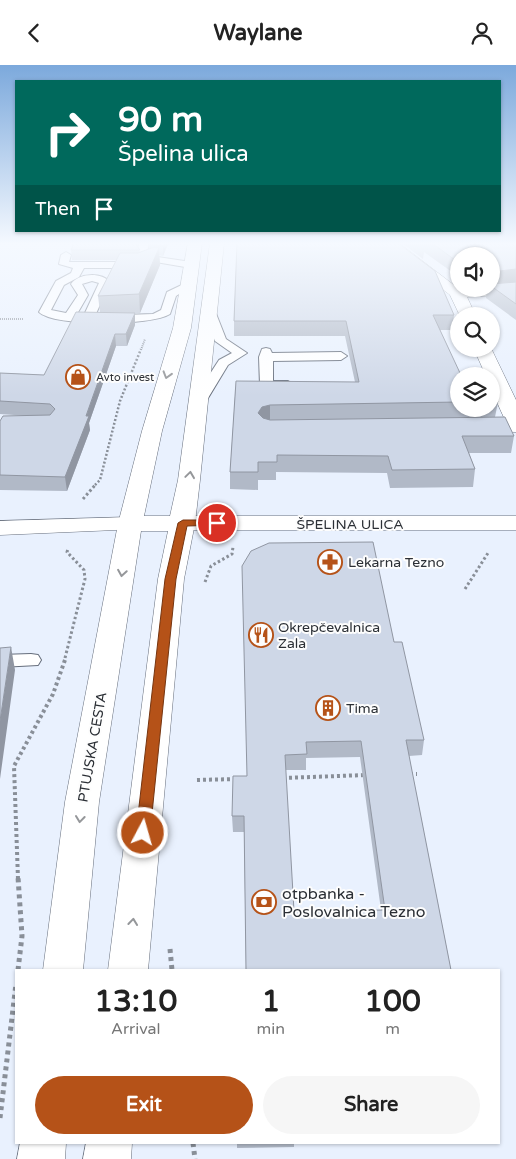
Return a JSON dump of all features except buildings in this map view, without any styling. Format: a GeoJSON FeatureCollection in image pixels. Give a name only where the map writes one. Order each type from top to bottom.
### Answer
{"type":"FeatureCollection","features":[{"type":"Feature","properties":{"kind":"main road","name":"PTUJSKA CESTA"},"geometry":{"type":"LineString","coordinates":[[62,969],[82,802],[130,525],[152,431],[182,329],[187,294]]}},
{"type":"Feature","properties":{"kind":"main road"},"geometry":{"type":"LineString","coordinates":[[128,969],[171,579],[183,523],[200,400],[211,294]]}},
{"type":"Feature","properties":{"kind":"main road"},"geometry":{"type":"LineString","coordinates":[[486,357],[516,422]]}},
{"type":"Feature","properties":{"kind":"main road"},"geometry":{"type":"LineString","coordinates":[[457,427],[516,426]]}},
{"type":"Feature","properties":{"kind":"main road"},"geometry":{"type":"LineString","coordinates":[[0,528],[183,523]]}},
{"type":"Feature","properties":{"kind":"main road","name":"ŠPELINA ULICA"},"geometry":{"type":"LineString","coordinates":[[183,523],[516,523]]}},
{"type":"Feature","properties":{"kind":"main road"},"geometry":{"type":"LineString","coordinates":[[41,1159],[42,1144]]}},
{"type":"Feature","properties":{"kind":"main road"},"geometry":{"type":"LineString","coordinates":[[107,1159],[109,1144]]}},
{"type":"Feature","properties":{"kind":"lane"},"geometry":{"type":"LineString","coordinates":[[54,294],[45,312],[50,315],[152,318],[166,312],[171,294]]}},
{"type":"Feature","properties":{"kind":"lane"},"geometry":{"type":"LineString","coordinates":[[70,317],[83,294]]}},
{"type":"Feature","properties":{"kind":"lane"},"geometry":{"type":"LineString","coordinates":[[89,317],[99,294]]}},
{"type":"Feature","properties":{"kind":"lane"},"geometry":{"type":"LineString","coordinates":[[200,400],[223,363],[241,353],[222,341],[209,311]]}},
{"type":"Feature","properties":{"kind":"lane"},"geometry":{"type":"LineString","coordinates":[[302,385],[267,385],[265,355],[341,356]]}},
{"type":"Feature","properties":{"kind":"lane"},"geometry":{"type":"LineString","coordinates":[[0,661],[31,660]]}},
{"type":"Feature","properties":{"kind":"path"},"geometry":{"type":"LineString","coordinates":[[18,969],[22,936],[15,828],[14,766],[53,695],[65,659],[85,579],[84,570],[67,553],[73,527],[80,501],[89,495],[100,480],[120,401],[152,318]]}},
{"type":"Feature","properties":{"kind":"path"},"geometry":{"type":"LineString","coordinates":[[204,589],[205,579],[211,566],[232,554],[234,523]]}},
{"type":"Feature","properties":{"kind":"path"},"geometry":{"type":"LineString","coordinates":[[465,589],[488,553]]}},
{"type":"Feature","properties":{"kind":"path"},"geometry":{"type":"LineString","coordinates":[[408,774],[417,774]]}},
{"type":"Feature","properties":{"kind":"path"},"geometry":{"type":"LineString","coordinates":[[274,778],[369,775]]}},
{"type":"Feature","properties":{"kind":"path"},"geometry":{"type":"LineString","coordinates":[[197,780],[245,779]]}},
{"type":"Feature","properties":{"kind":"path"},"geometry":{"type":"LineString","coordinates":[[170,941],[172,969]]}},
{"type":"Feature","properties":{"kind":"path"},"geometry":{"type":"LineString","coordinates":[[0,1118],[15,992]]}},
{"type":"Feature","properties":{"kind":"path"},"geometry":{"type":"LineString","coordinates":[[193,1144],[195,1159]]}},
{"type":"Feature","properties":{"kind":"place","name":"Avto invest"},"geometry":{"type":"Point","coordinates":[78,377]}},
{"type":"Feature","properties":{"kind":"place","name":"Lekarna Tezno"},"geometry":{"type":"Point","coordinates":[330,562]}},
{"type":"Feature","properties":{"kind":"place","name":"Okrepčevalnica Zala"},"geometry":{"type":"Point","coordinates":[261,635]}},
{"type":"Feature","properties":{"kind":"place","name":"Tima"},"geometry":{"type":"Point","coordinates":[328,708]}},
{"type":"Feature","properties":{"kind":"place","name":"otpbanka - Poslovalnica Tezno"},"geometry":{"type":"Point","coordinates":[264,902]}},
{"type":"Feature","properties":{"kind":"route"},"geometry":{"type":"LineString","coordinates":[[143,833],[171,579],[183,523],[217,523]]}}]}
